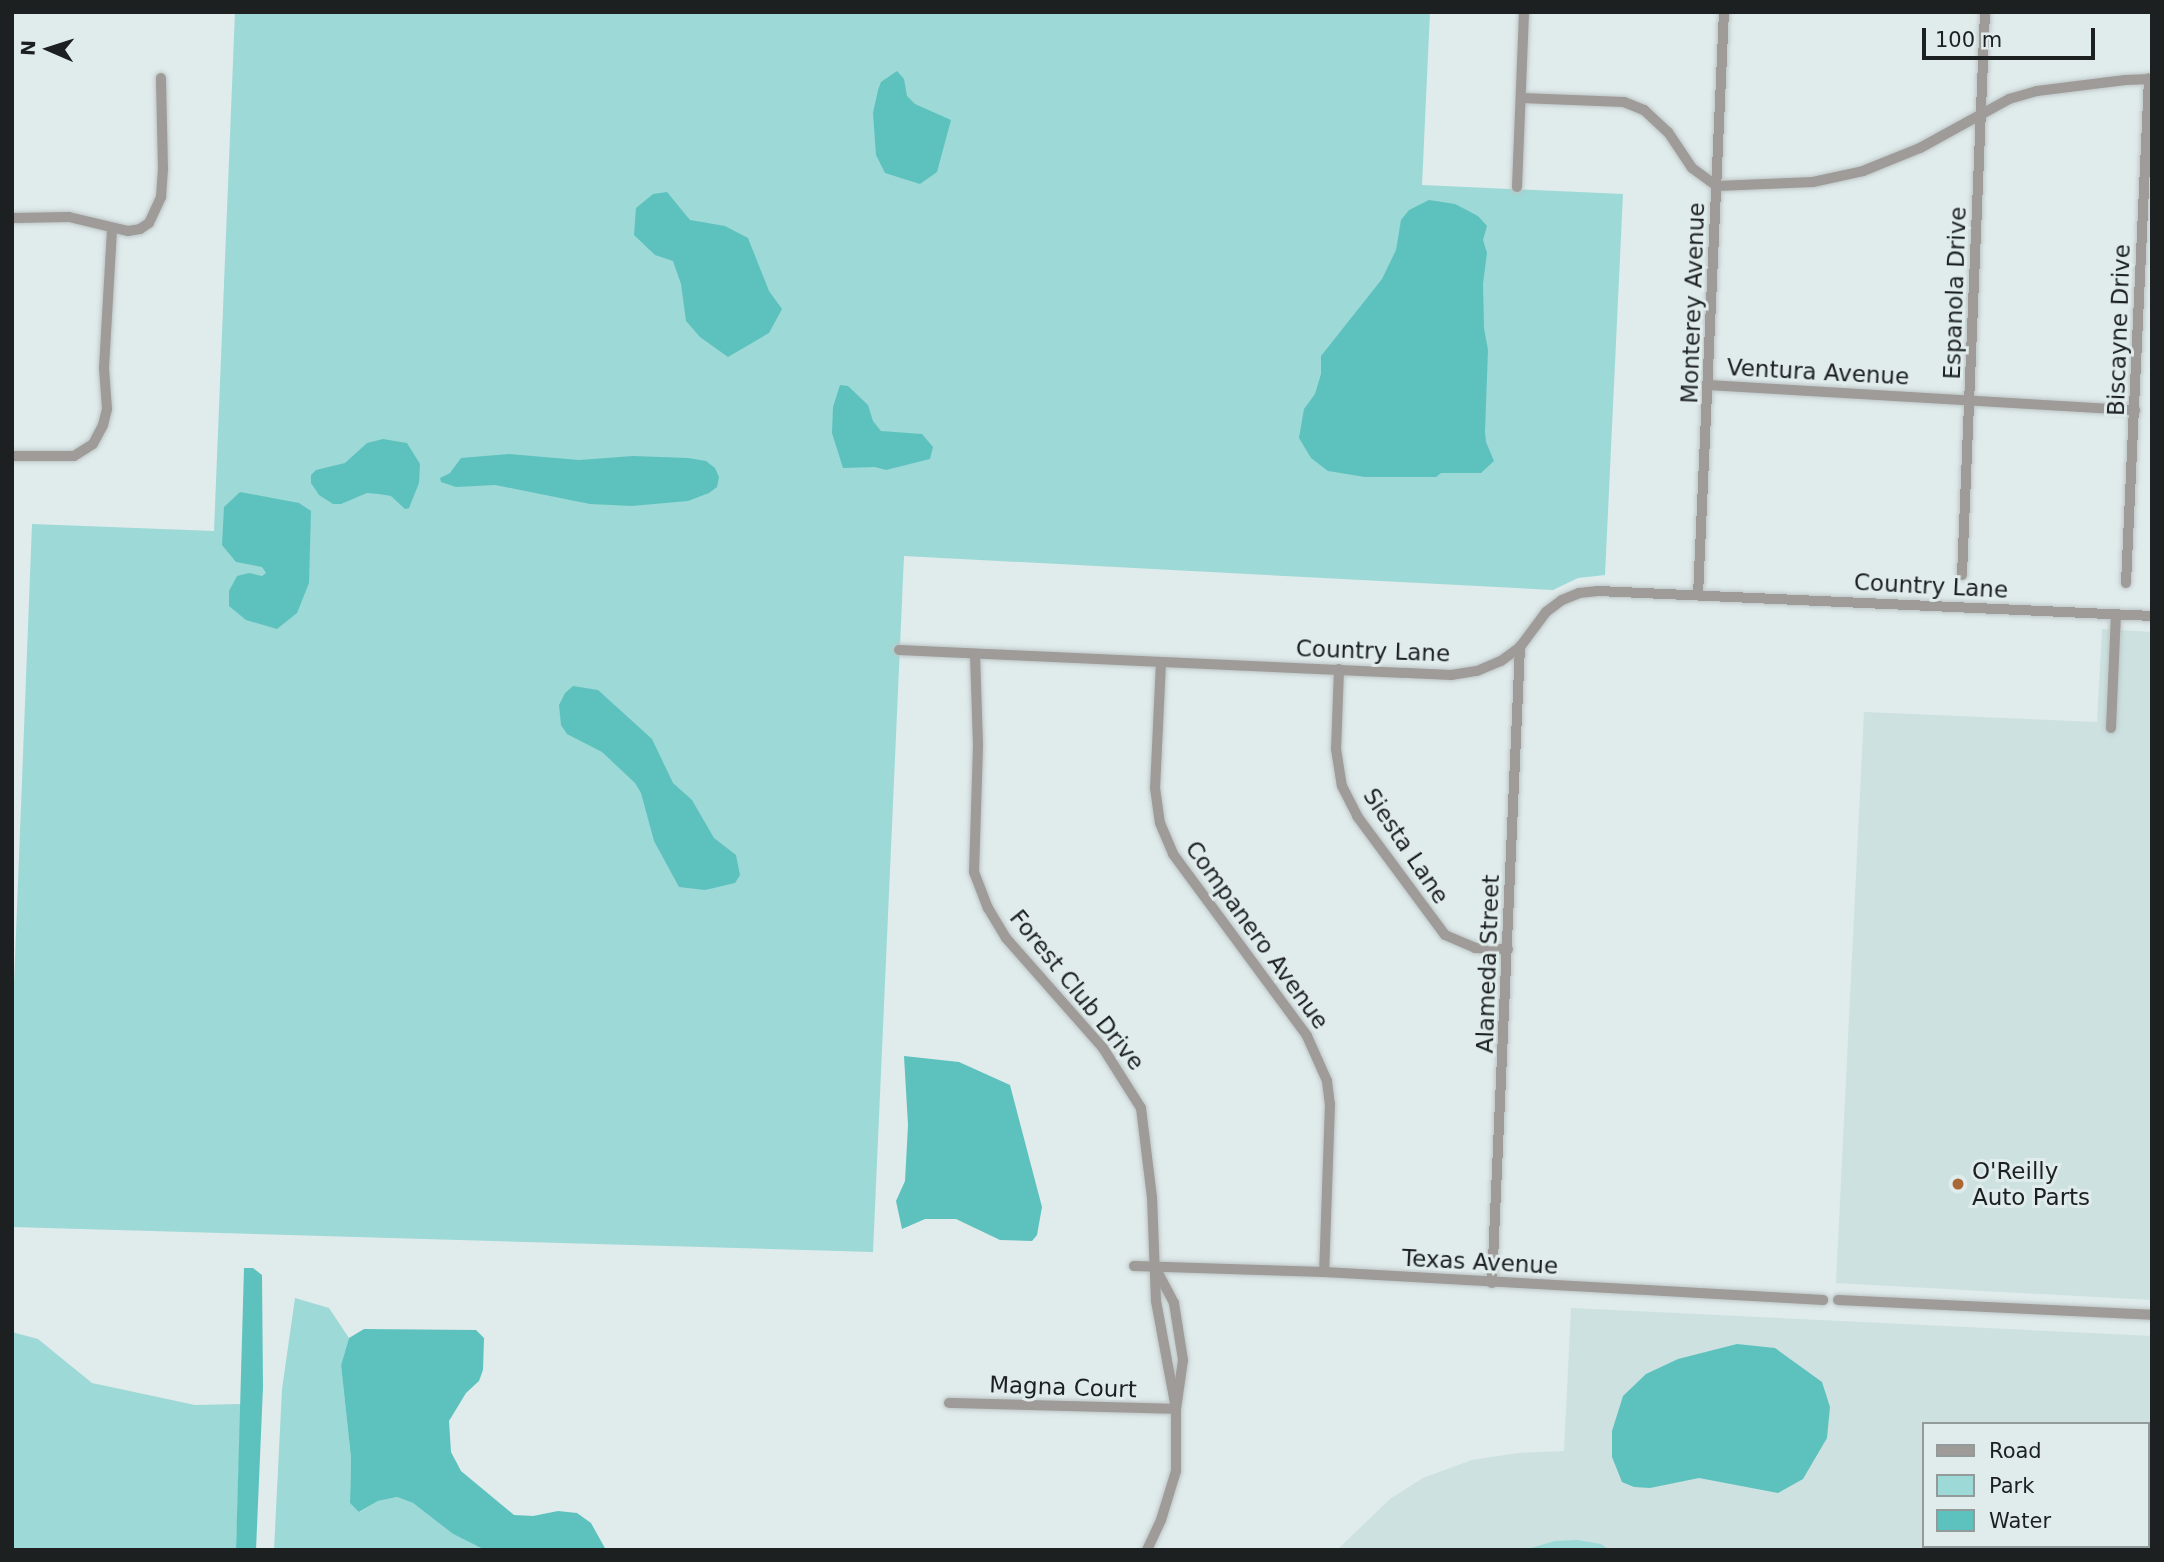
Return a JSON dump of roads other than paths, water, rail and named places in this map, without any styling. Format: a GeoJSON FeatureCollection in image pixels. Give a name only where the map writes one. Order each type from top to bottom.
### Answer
{"type":"FeatureCollection","features":[{"type":"Feature","properties":{"kind":"street"},"geometry":{"type":"LineString","coordinates":[[1517,187],[1524,12]]}},
{"type":"Feature","properties":{"kind":"street","name":"Monterey Avenue"},"geometry":{"type":"LineString","coordinates":[[1698,595],[1724,12]]}},
{"type":"Feature","properties":{"kind":"street","name":"Espanola Drive"},"geometry":{"type":"LineString","coordinates":[[1962,575],[1985,12]]}},
{"type":"Feature","properties":{"kind":"street"},"geometry":{"type":"LineString","coordinates":[[12,218],[69,217],[112,229],[140,229],[155,213],[163,169],[161,78]]}},
{"type":"Feature","properties":{"kind":"street"},"geometry":{"type":"LineString","coordinates":[[1521,97],[1624,102],[1644,110],[1668,132],[1692,167],[1717,186],[1813,182],[1863,171],[1920,148],[2009,99],[2037,92],[2150,79]]}},
{"type":"Feature","properties":{"kind":"street","name":"Biscayne Drive"},"geometry":{"type":"LineString","coordinates":[[2126,583],[2150,79]]}},
{"type":"Feature","properties":{"kind":"street"},"geometry":{"type":"LineString","coordinates":[[12,456],[74,456],[93,444],[103,425],[107,409],[104,368],[112,229]]}},
{"type":"Feature","properties":{"kind":"street","name":"Ventura Avenue"},"geometry":{"type":"LineString","coordinates":[[1709,385],[2134,410]]}},
{"type":"Feature","properties":{"kind":"street","name":"Country Lane"},"geometry":{"type":"LineString","coordinates":[[899,650],[1451,675],[1477,671],[1501,661],[1520,647],[1546,612],[1579,593],[1698,595],[2152,616]]}},
{"type":"Feature","properties":{"kind":"street"},"geometry":{"type":"LineString","coordinates":[[2112,727],[2116,614]]}},
{"type":"Feature","properties":{"kind":"street","name":"Alameda Street"},"geometry":{"type":"LineString","coordinates":[[1492,1283],[1520,647]]}},
{"type":"Feature","properties":{"kind":"street","name":"Forest Club Drive"},"geometry":{"type":"LineString","coordinates":[[975,654],[978,746],[974,872],[988,908],[1006,938],[1103,1048],[1141,1108],[1151,1183],[1156,1301],[1176,1409]]}},
{"type":"Feature","properties":{"kind":"street","name":"Companero Avenue"},"geometry":{"type":"LineString","coordinates":[[1161,662],[1155,788],[1160,823],[1173,854],[1307,1036],[1326,1081],[1330,1104],[1324,1272]]}},
{"type":"Feature","properties":{"kind":"street","name":"Siesta Lane"},"geometry":{"type":"LineString","coordinates":[[1339,669],[1336,749],[1342,786],[1357,816],[1445,935],[1475,948],[1508,950]]}},
{"type":"Feature","properties":{"kind":"street","name":"Texas Avenue"},"geometry":{"type":"LineString","coordinates":[[1134,1266],[1324,1272],[1823,1300]]}},
{"type":"Feature","properties":{"kind":"street","name":"Forest Club Drive"},"geometry":{"type":"LineString","coordinates":[[1147,1550],[1161,1520],[1176,1471],[1176,1409],[1183,1360],[1174,1303],[1155,1267]]}},
{"type":"Feature","properties":{"kind":"street"},"geometry":{"type":"LineString","coordinates":[[1838,1300],[2152,1315]]}},
{"type":"Feature","properties":{"kind":"street","name":"Magna Court"},"geometry":{"type":"LineString","coordinates":[[949,1403],[1176,1409]]}},
{"type":"Feature","properties":{"kind":"water"},"geometry":{"type":"Polygon","coordinates":[[[897,71],[904,79],[907,96],[915,104],[951,120],[937,172],[920,184],[885,173],[876,155],[873,113],[878,90],[881,82],[897,71]]]}},
{"type":"Feature","properties":{"kind":"water"},"geometry":{"type":"Polygon","coordinates":[[[667,192],[690,220],[725,226],[748,238],[769,291],[782,309],[769,333],[728,357],[700,337],[686,321],[681,284],[673,261],[655,255],[634,235],[636,208],[653,194],[667,192]]]}},
{"type":"Feature","properties":{"kind":"water"},"geometry":{"type":"Polygon","coordinates":[[[1429,200],[1455,204],[1478,216],[1487,226],[1483,240],[1487,253],[1483,284],[1484,328],[1488,350],[1485,432],[1494,461],[1481,473],[1441,473],[1436,477],[1365,477],[1328,471],[1311,458],[1299,438],[1304,409],[1315,394],[1321,374],[1321,356],[1382,279],[1396,250],[1401,220],[1409,210],[1429,200]]]}},
{"type":"Feature","properties":{"kind":"water"},"geometry":{"type":"Polygon","coordinates":[[[840,385],[848,386],[868,405],[873,421],[881,431],[922,434],[933,447],[930,459],[886,470],[875,467],[843,468],[832,433],[833,407],[840,385]]]}},
{"type":"Feature","properties":{"kind":"water"},"geometry":{"type":"Polygon","coordinates":[[[383,439],[407,443],[420,464],[419,483],[409,508],[405,509],[391,496],[379,494],[367,493],[341,504],[333,504],[319,495],[311,483],[311,475],[316,470],[345,463],[367,443],[383,439]]]}},
{"type":"Feature","properties":{"kind":"water"},"geometry":{"type":"Polygon","coordinates":[[[509,454],[579,460],[633,456],[688,458],[706,461],[715,468],[719,477],[717,487],[688,501],[632,506],[590,504],[495,485],[456,487],[441,482],[440,478],[450,473],[461,458],[509,454]]]}},
{"type":"Feature","properties":{"kind":"water"},"geometry":{"type":"Polygon","coordinates":[[[240,492],[299,503],[311,511],[309,583],[297,613],[277,629],[246,620],[229,606],[229,591],[237,576],[249,573],[262,576],[266,573],[262,567],[236,562],[222,545],[224,507],[240,492]]]}},
{"type":"Feature","properties":{"kind":"water"},"geometry":{"type":"Polygon","coordinates":[[[573,686],[598,690],[652,739],[673,783],[692,800],[714,838],[736,855],[740,875],[735,883],[705,890],[679,887],[654,841],[641,793],[635,783],[602,752],[567,734],[561,725],[559,705],[565,693],[573,686]]]}},
{"type":"Feature","properties":{"kind":"water"},"geometry":{"type":"Polygon","coordinates":[[[904,1056],[959,1062],[1010,1085],[1042,1207],[1037,1235],[1032,1241],[1000,1240],[956,1219],[925,1219],[902,1229],[896,1201],[905,1181],[908,1125],[904,1056]]]}},
{"type":"Feature","properties":{"kind":"water"},"geometry":{"type":"Polygon","coordinates":[[[244,1268],[253,1268],[262,1275],[263,1387],[256,1550],[236,1550],[244,1268]]]}},
{"type":"Feature","properties":{"kind":"water"},"geometry":{"type":"Polygon","coordinates":[[[364,1329],[476,1330],[484,1338],[483,1370],[479,1381],[466,1393],[449,1421],[451,1452],[461,1471],[514,1515],[533,1516],[558,1511],[577,1513],[591,1523],[606,1550],[485,1550],[453,1534],[413,1503],[397,1497],[378,1501],[359,1512],[350,1503],[351,1458],[341,1365],[349,1338],[364,1329]]]}},
{"type":"Feature","properties":{"kind":"water"},"geometry":{"type":"Polygon","coordinates":[[[1737,1344],[1775,1348],[1822,1382],[1830,1407],[1827,1438],[1803,1479],[1778,1493],[1699,1478],[1650,1488],[1634,1487],[1622,1482],[1612,1457],[1612,1431],[1623,1396],[1646,1374],[1678,1359],[1737,1344]]]}},
{"type":"Feature","properties":{"kind":"place","name":"O'Reilly Auto Parts"},"geometry":{"type":"Point","coordinates":[1958,1184]}}]}
